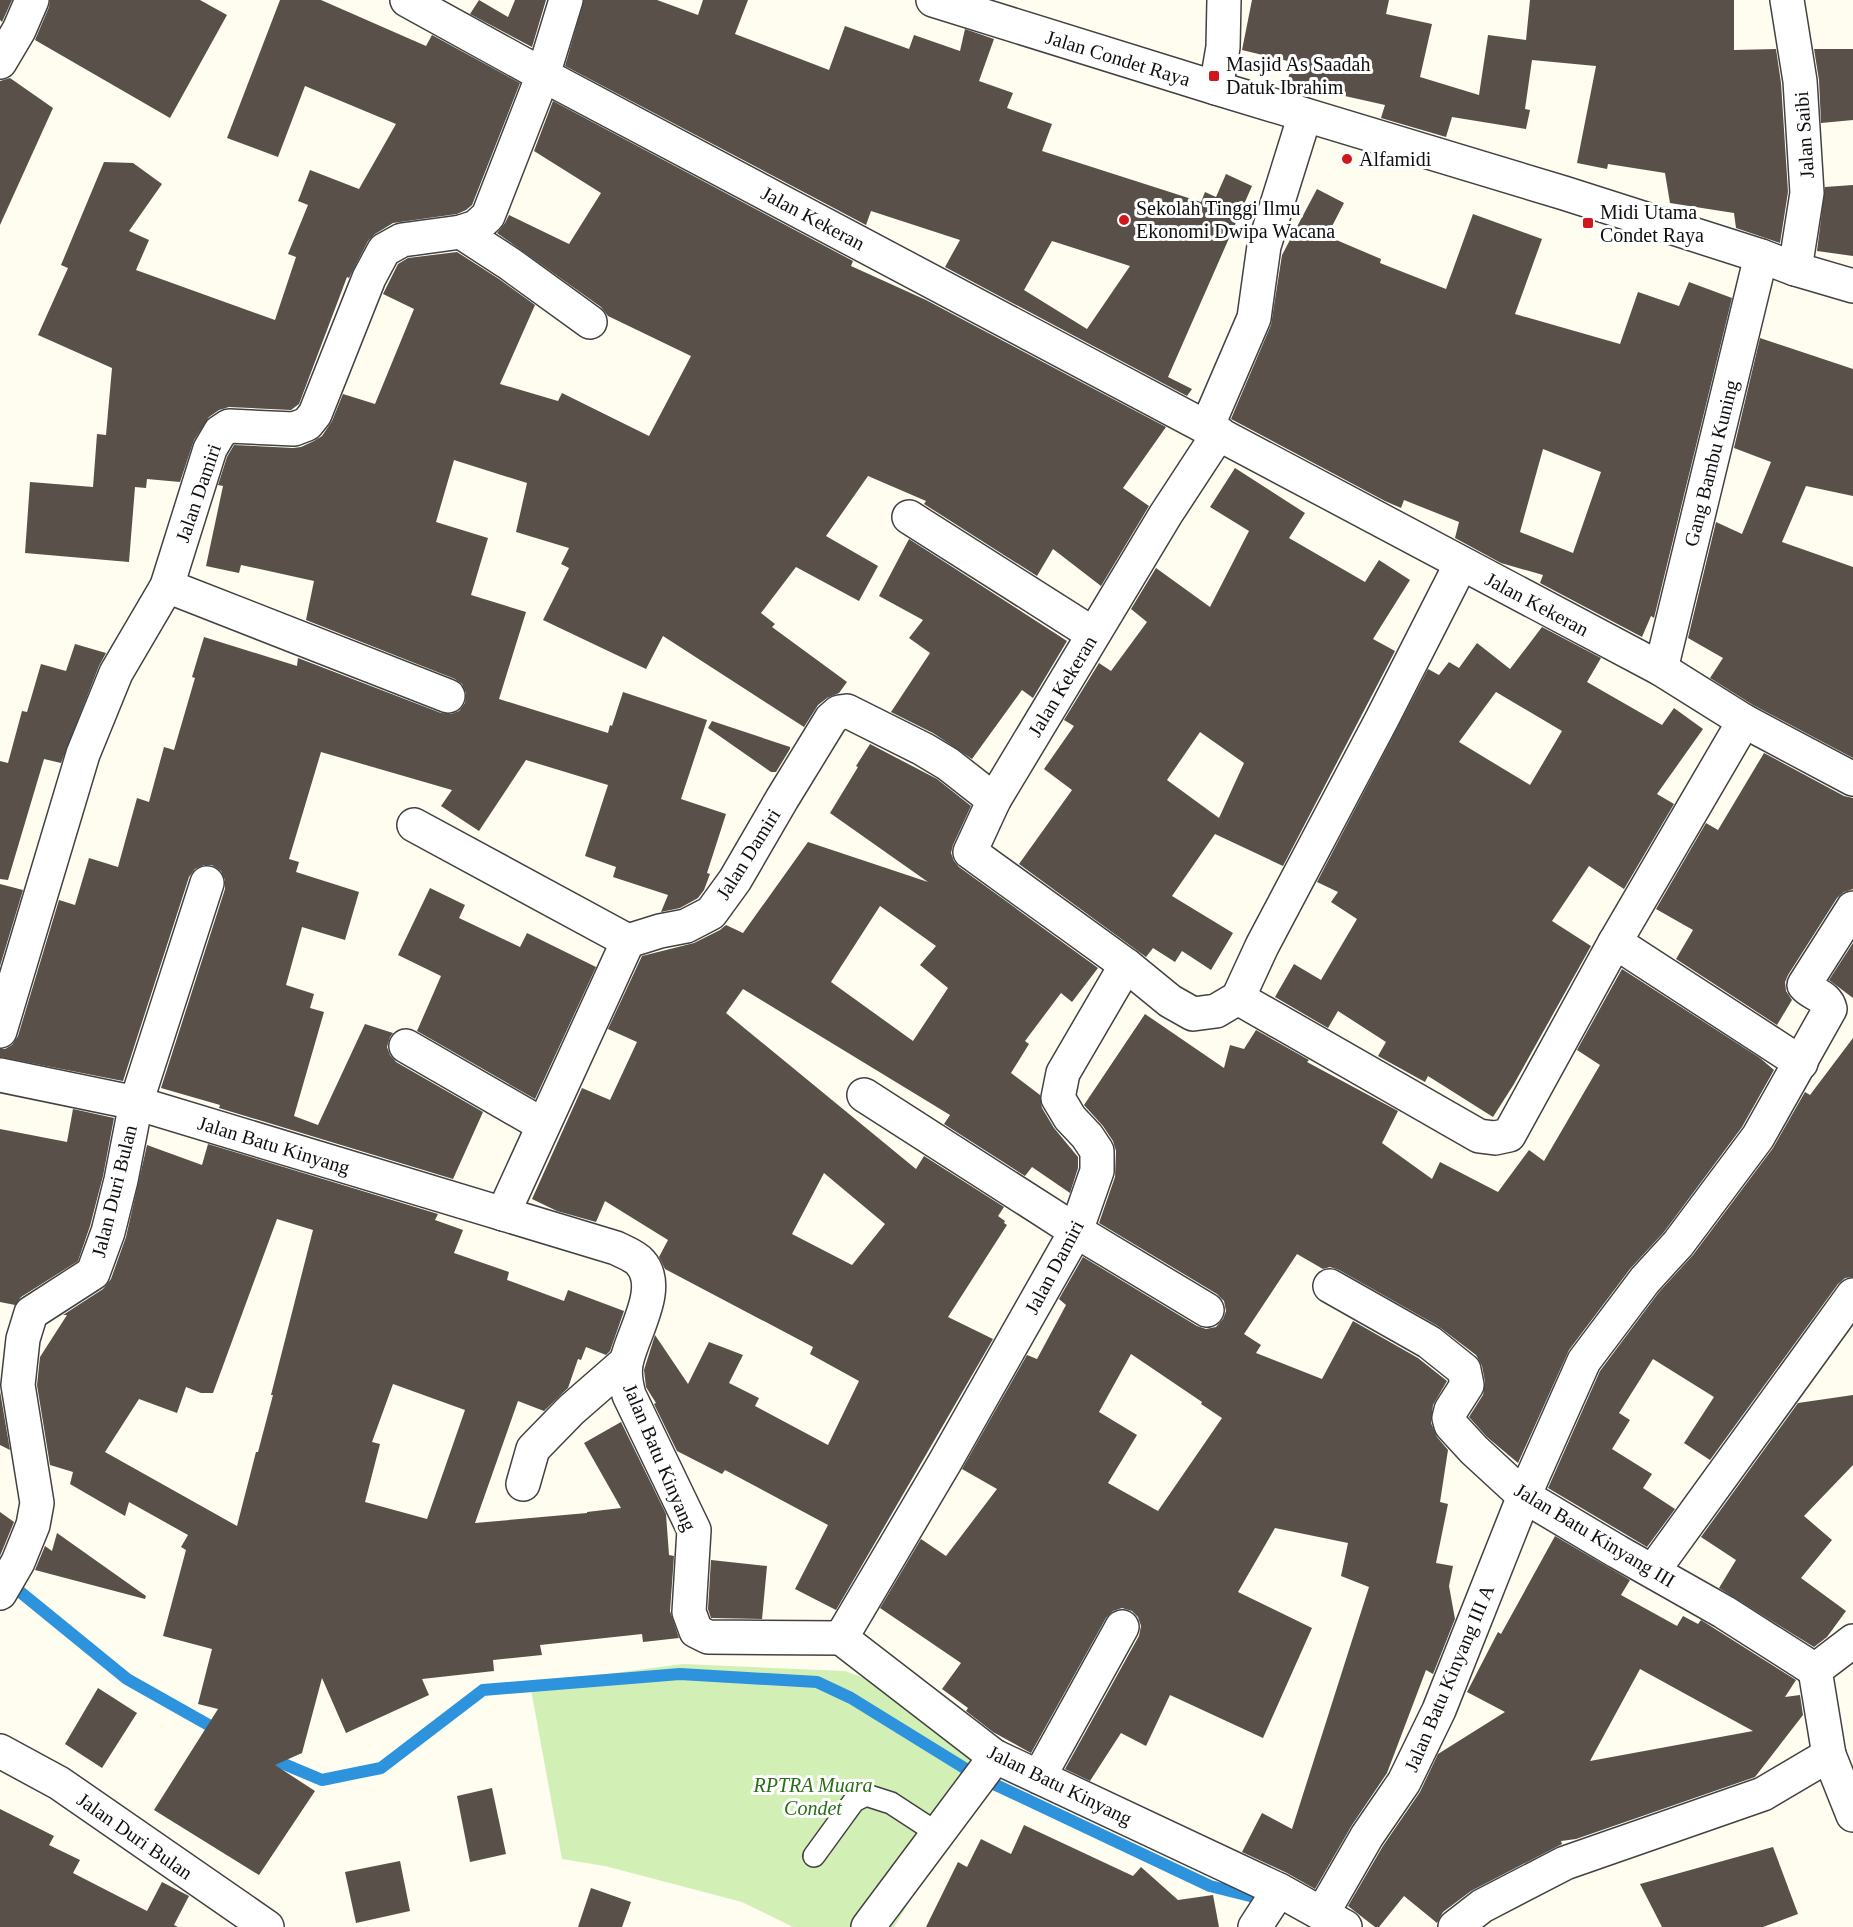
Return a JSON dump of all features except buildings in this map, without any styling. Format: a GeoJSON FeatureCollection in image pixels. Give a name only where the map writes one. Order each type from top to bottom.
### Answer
{"type":"FeatureCollection","features":[{"type":"Feature","properties":{"kind":"street"},"geometry":{"type":"LineString","coordinates":[[0,62],[19,30],[32,0]]}},
{"type":"Feature","properties":{"kind":"street","name":"Jalan Kekeran"},"geometry":{"type":"LineString","coordinates":[[407,0],[543,75],[1661,669],[1744,721],[1853,779]]}},
{"type":"Feature","properties":{"kind":"street","name":"Jalan Damiri"},"geometry":{"type":"LineString","coordinates":[[0,1031],[83,754],[116,673],[167,586],[210,449],[220,432],[230,426],[294,429],[307,424],[315,414],[369,278],[384,250],[402,240],[461,232],[476,227],[488,216],[543,75],[566,0]]}},
{"type":"Feature","properties":{"kind":"street","name":"Jalan Condet Raya"},"geometry":{"type":"LineString","coordinates":[[933,0],[1564,193],[1853,286]]}},
{"type":"Feature","properties":{"kind":"street"},"geometry":{"type":"LineString","coordinates":[[1216,88],[1222,47],[1224,0]]}},
{"type":"Feature","properties":{"kind":"street","name":"Jalan Saibi"},"geometry":{"type":"LineString","coordinates":[[1787,0],[1800,81],[1807,193],[1795,269]]}},
{"type":"Feature","properties":{"kind":"street"},"geometry":{"type":"LineString","coordinates":[[1213,430],[1254,318],[1264,246],[1305,115]]}},
{"type":"Feature","properties":{"kind":"street"},"geometry":{"type":"LineString","coordinates":[[461,232],[590,322]]}},
{"type":"Feature","properties":{"kind":"street","name":"Gang Bambu Kuning"},"geometry":{"type":"LineString","coordinates":[[1661,669],[1761,256]]}},
{"type":"Feature","properties":{"kind":"street","name":"Jalan Kekeran"},"geometry":{"type":"LineString","coordinates":[[1126,965],[970,852],[994,800],[1166,514],[1213,430]]}},
{"type":"Feature","properties":{"kind":"street"},"geometry":{"type":"LineString","coordinates":[[909,518],[1093,634]]}},
{"type":"Feature","properties":{"kind":"street"},"geometry":{"type":"LineString","coordinates":[[1126,965],[1170,1001],[1192,1014],[1216,1011],[1238,998],[1262,946],[1461,564]]}},
{"type":"Feature","properties":{"kind":"street"},"geometry":{"type":"LineString","coordinates":[[167,586],[448,696]]}},
{"type":"Feature","properties":{"kind":"street","name":"Jalan Damiri"},"geometry":{"type":"LineString","coordinates":[[628,941],[686,926],[711,913],[735,880],[831,719],[839,712],[847,711],[923,749],[948,764],[994,800]]}},
{"type":"Feature","properties":{"kind":"street"},"geometry":{"type":"LineString","coordinates":[[1238,998],[1479,1136],[1495,1138],[1509,1135],[1615,942],[1744,721]]}},
{"type":"Feature","properties":{"kind":"street"},"geometry":{"type":"LineString","coordinates":[[414,825],[628,941],[503,1214]]}},
{"type":"Feature","properties":{"kind":"street","name":"Jalan Duri Bulan"},"geometry":{"type":"LineString","coordinates":[[7,1580],[33,1525],[37,1503],[18,1385],[23,1339],[31,1313],[93,1273],[108,1232],[136,1103],[207,884]]}},
{"type":"Feature","properties":{"kind":"street","name":"Jalan Batu Kinyang III A"},"geometry":{"type":"LineString","coordinates":[[1333,1920],[1367,1836],[1404,1782],[1440,1710],[1524,1496],[1584,1361],[1646,1280],[1678,1244],[1758,1137],[1830,1009],[1826,999],[1804,986],[1853,908]]}},
{"type":"Feature","properties":{"kind":"street"},"geometry":{"type":"LineString","coordinates":[[1615,942],[1801,1063]]}},
{"type":"Feature","properties":{"kind":"street","name":"Jalan Damiri"},"geometry":{"type":"LineString","coordinates":[[841,1638],[945,1462],[1076,1231],[1098,1171],[1097,1151],[1070,1118],[1058,1098],[1063,1073],[1126,965]]}},
{"type":"Feature","properties":{"kind":"street"},"geometry":{"type":"LineString","coordinates":[[406,1046],[543,1125]]}},
{"type":"Feature","properties":{"kind":"street","name":"Jalan Batu Kinyang"},"geometry":{"type":"LineString","coordinates":[[0,1075],[136,1103],[616,1248],[640,1262],[649,1276],[649,1294],[626,1362],[625,1379],[629,1395],[694,1530],[689,1612],[696,1631],[708,1637],[841,1638],[993,1759],[1039,1776],[1268,1907],[1333,1920]]}},
{"type":"Feature","properties":{"kind":"street"},"geometry":{"type":"LineString","coordinates":[[864,1095],[1076,1231],[1207,1310]]}},
{"type":"Feature","properties":{"kind":"street","name":"Jalan Batu Kinyang III"},"geometry":{"type":"LineString","coordinates":[[1330,1286],[1429,1342],[1464,1370],[1467,1385],[1451,1410],[1449,1419],[1451,1425],[1474,1450],[1524,1496],[1724,1612],[1815,1670]]}},
{"type":"Feature","properties":{"kind":"street"},"geometry":{"type":"LineString","coordinates":[[1653,1571],[1853,1295]]}},
{"type":"Feature","properties":{"kind":"street"},"geometry":{"type":"LineString","coordinates":[[523,1484],[533,1449],[571,1410],[626,1362]]}},
{"type":"Feature","properties":{"kind":"street"},"geometry":{"type":"LineString","coordinates":[[1039,1776],[1122,1627]]}},
{"type":"Feature","properties":{"kind":"street"},"geometry":{"type":"LineString","coordinates":[[1853,1641],[1815,1670],[1829,1755],[1853,1815]]}},
{"type":"Feature","properties":{"kind":"street","name":"Jalan Duri Bulan"},"geometry":{"type":"LineString","coordinates":[[0,1751],[59,1783],[267,1927]]}},
{"type":"Feature","properties":{"kind":"street"},"geometry":{"type":"LineString","coordinates":[[1455,1927],[1482,1906],[1565,1863],[1763,1794],[1829,1755]]}},
{"type":"Feature","properties":{"kind":"street"},"geometry":{"type":"LineString","coordinates":[[868,1927],[993,1759]]}},
{"type":"Feature","properties":{"kind":"lane"},"geometry":{"type":"LineString","coordinates":[[814,1856],[854,1801],[866,1795],[891,1803],[937,1833]]}},
{"type":"Feature","properties":{"kind":"green space","name":"RPTRA Muara Condet"},"geometry":{"type":"Polygon","coordinates":[[[683,1664],[845,1671],[864,1678],[989,1771],[894,1927],[793,1927],[742,1902],[605,1866],[562,1859],[530,1684],[683,1664]]]}},
{"type":"Feature","properties":{"kind":"waterway"},"geometry":{"type":"LineString","coordinates":[[8,1582],[127,1679],[221,1732]]}},
{"type":"Feature","properties":{"kind":"waterway"},"geometry":{"type":"LineString","coordinates":[[265,1756],[322,1780],[381,1768],[483,1690],[680,1674],[817,1682],[851,1698],[979,1777],[1210,1886],[1270,1901]]}},
{"type":"Feature","properties":{"kind":"place","name":"Masjid As Saadah Datuk Ibrahim"},"geometry":{"type":"Point","coordinates":[1214,76]}},
{"type":"Feature","properties":{"kind":"place","name":"Alfamidi"},"geometry":{"type":"Point","coordinates":[1347,159]}},
{"type":"Feature","properties":{"kind":"place","name":"Sekolah Tinggi Ilmu Ekonomi Dwipa Wacana"},"geometry":{"type":"Point","coordinates":[1124,220]}},
{"type":"Feature","properties":{"kind":"place","name":"Midi Utama Condet Raya"},"geometry":{"type":"Point","coordinates":[1588,223]}}]}
